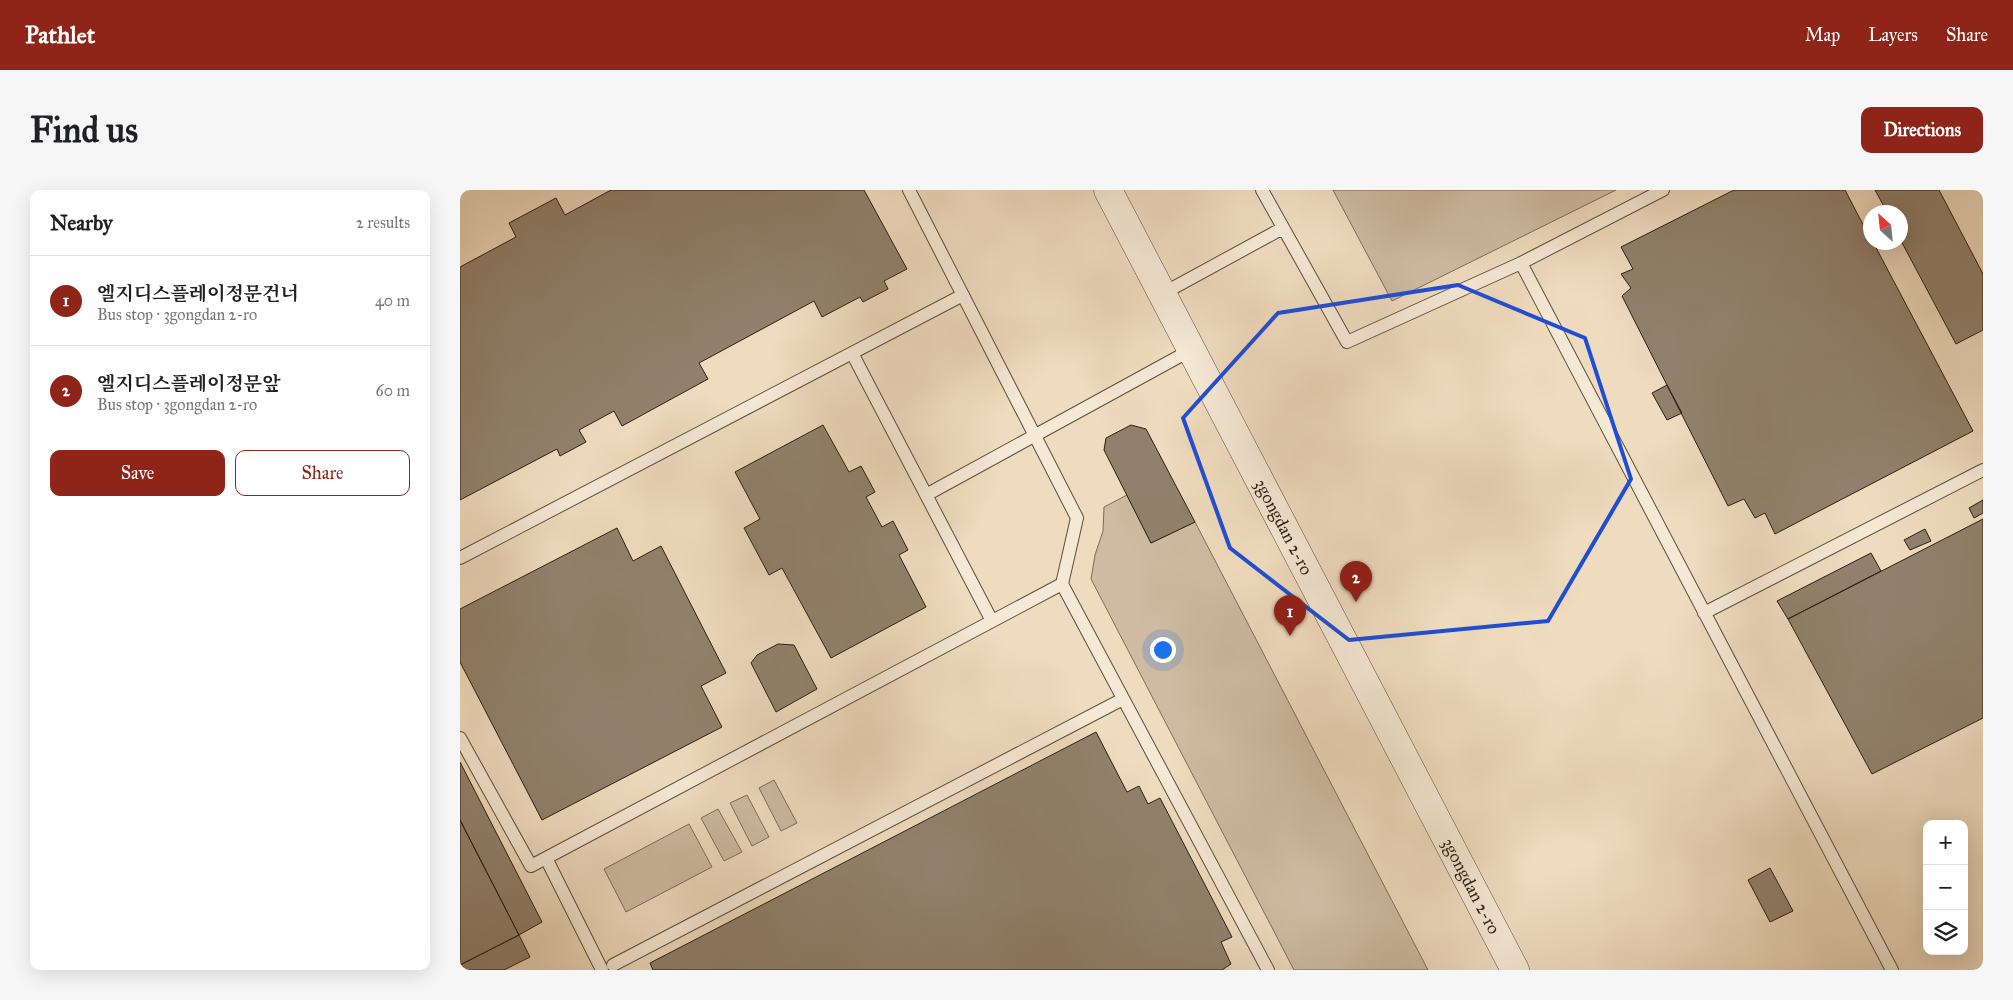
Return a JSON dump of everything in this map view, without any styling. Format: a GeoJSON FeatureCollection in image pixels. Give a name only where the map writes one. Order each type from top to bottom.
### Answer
{"type":"FeatureCollection","features":[{"type":"Feature","properties":{"kind":"street","name":"3gongdan 2-ro"},"geometry":{"type":"LineString","coordinates":[[1108,190],[1515,970]]}},
{"type":"Feature","properties":{"kind":"lane"},"geometry":{"type":"LineString","coordinates":[[910,190],[1077,518],[1062,584],[1268,970]]}},
{"type":"Feature","properties":{"kind":"lane"},"geometry":{"type":"LineString","coordinates":[[1262,190],[1347,342],[1521,263],[1662,190]]}},
{"type":"Feature","properties":{"kind":"lane"},"geometry":{"type":"LineString","coordinates":[[1162,294],[1283,228]]}},
{"type":"Feature","properties":{"kind":"lane"},"geometry":{"type":"LineString","coordinates":[[1521,263],[1892,970]]}},
{"type":"Feature","properties":{"kind":"lane"},"geometry":{"type":"LineString","coordinates":[[460,558],[963,295]]}},
{"type":"Feature","properties":{"kind":"lane"},"geometry":{"type":"LineString","coordinates":[[926,495],[1191,350]]}},
{"type":"Feature","properties":{"kind":"lane"},"geometry":{"type":"LineString","coordinates":[[852,353],[992,621]]}},
{"type":"Feature","properties":{"kind":"lane"},"geometry":{"type":"LineString","coordinates":[[1704,613],[1983,470]]}},
{"type":"Feature","properties":{"kind":"lane"},"geometry":{"type":"LineString","coordinates":[[460,738],[531,866],[1062,584]]}},
{"type":"Feature","properties":{"kind":"lane"},"geometry":{"type":"LineString","coordinates":[[546,858],[609,969],[1124,699]]}},
{"type":"Feature","properties":{"kind":"highlighted area"},"geometry":{"type":"Polygon","coordinates":[[[1458,285],[1585,338],[1631,479],[1548,621],[1349,640],[1230,548],[1183,418],[1278,313],[1458,285]]]}},
{"type":"Feature","properties":{"kind":"shaded area"},"geometry":{"type":"Polygon","coordinates":[[[1333,190],[1616,190],[1392,301],[1333,190]]]}},
{"type":"Feature","properties":{"kind":"shaded area"},"geometry":{"type":"Polygon","coordinates":[[[1127,495],[1151,543],[1195,522],[1428,970],[1294,970],[1091,579],[1095,555],[1103,531],[1104,507],[1127,495]]]}},
{"type":"Feature","properties":{"kind":"shaded area"},"geometry":{"type":"Polygon","coordinates":[[[774,780],[797,823],[781,831],[759,788],[774,780]]]}},
{"type":"Feature","properties":{"kind":"shaded area"},"geometry":{"type":"Polygon","coordinates":[[[747,795],[769,837],[752,846],[730,803],[747,795]]]}},
{"type":"Feature","properties":{"kind":"shaded area"},"geometry":{"type":"Polygon","coordinates":[[[718,809],[742,852],[724,861],[701,818],[718,809]]]}},
{"type":"Feature","properties":{"kind":"shaded area"},"geometry":{"type":"Polygon","coordinates":[[[689,824],[712,867],[626,912],[604,869],[689,824]]]}},
{"type":"Feature","properties":{"kind":"building"},"geometry":{"type":"Polygon","coordinates":[[[611,190],[864,190],[907,269],[884,281],[888,289],[863,302],[860,297],[822,317],[814,301],[699,363],[708,379],[622,426],[614,411],[579,430],[586,442],[560,456],[557,449],[460,500],[460,267],[516,237],[509,223],[556,198],[565,215],[611,190]]]}},
{"type":"Feature","properties":{"kind":"building"},"geometry":{"type":"Polygon","coordinates":[[[1734,190],[1845,190],[1863,225],[1863,250],[1877,250],[1973,431],[1775,534],[1765,513],[1755,518],[1744,499],[1728,506],[1622,296],[1631,288],[1621,274],[1633,269],[1621,247],[1734,190]]]}},
{"type":"Feature","properties":{"kind":"building"},"geometry":{"type":"Polygon","coordinates":[[[1875,190],[1939,190],[1983,274],[1983,330],[1956,344],[1906,250],[1908,250],[1908,205],[1883,205],[1875,190]]]}},
{"type":"Feature","properties":{"kind":"building"},"geometry":{"type":"Polygon","coordinates":[[[1667,385],[1682,413],[1667,420],[1652,393],[1667,385]]]}},
{"type":"Feature","properties":{"kind":"building"},"geometry":{"type":"Polygon","coordinates":[[[823,425],[849,472],[861,466],[875,492],[866,497],[882,527],[893,521],[908,550],[899,555],[926,607],[831,658],[782,568],[769,575],[744,528],[760,519],[735,472],[823,425]]]}},
{"type":"Feature","properties":{"kind":"building"},"geometry":{"type":"Polygon","coordinates":[[[1131,425],[1146,429],[1195,522],[1151,543],[1104,450],[1106,438],[1131,425]]]}},
{"type":"Feature","properties":{"kind":"building"},"geometry":{"type":"Polygon","coordinates":[[[1983,500],[1983,513],[1974,518],[1969,508],[1983,500]]]}},
{"type":"Feature","properties":{"kind":"building"},"geometry":{"type":"Polygon","coordinates":[[[1983,519],[1983,718],[1872,774],[1788,619],[1983,519]]]}},
{"type":"Feature","properties":{"kind":"building"},"geometry":{"type":"Polygon","coordinates":[[[617,528],[633,561],[661,546],[726,673],[701,686],[722,727],[542,820],[460,662],[460,609],[617,528]]]}},
{"type":"Feature","properties":{"kind":"building"},"geometry":{"type":"Polygon","coordinates":[[[1925,529],[1931,541],[1910,550],[1904,540],[1925,529]]]}},
{"type":"Feature","properties":{"kind":"building"},"geometry":{"type":"Polygon","coordinates":[[[1871,553],[1881,571],[1788,619],[1777,601],[1871,553]]]}},
{"type":"Feature","properties":{"kind":"building"},"geometry":{"type":"Polygon","coordinates":[[[778,644],[794,645],[817,689],[776,712],[751,663],[757,655],[778,644]]]}},
{"type":"Feature","properties":{"kind":"building"},"geometry":{"type":"Polygon","coordinates":[[[1096,732],[1127,792],[1139,786],[1148,804],[1160,798],[1232,937],[1221,942],[1231,964],[1222,970],[653,970],[650,963],[1096,732]]]}},
{"type":"Feature","properties":{"kind":"building"},"geometry":{"type":"Polygon","coordinates":[[[460,762],[542,922],[519,935],[460,820],[460,762]]]}},
{"type":"Feature","properties":{"kind":"building"},"geometry":{"type":"Polygon","coordinates":[[[460,820],[519,935],[460,965],[460,820]]]}},
{"type":"Feature","properties":{"kind":"building"},"geometry":{"type":"Polygon","coordinates":[[[1770,868],[1793,911],[1770,922],[1748,880],[1770,868]]]}},
{"type":"Feature","properties":{"kind":"building"},"geometry":{"type":"Polygon","coordinates":[[[519,935],[530,957],[504,970],[460,970],[460,965],[519,935]]]}},
{"type":"Feature","properties":{"kind":"place","name":"엘지디스플레이정문앞"},"geometry":{"type":"Point","coordinates":[1356,602]}},
{"type":"Feature","properties":{"kind":"place","name":"엘지디스플레이정문건너"},"geometry":{"type":"Point","coordinates":[1290,636]}}]}
